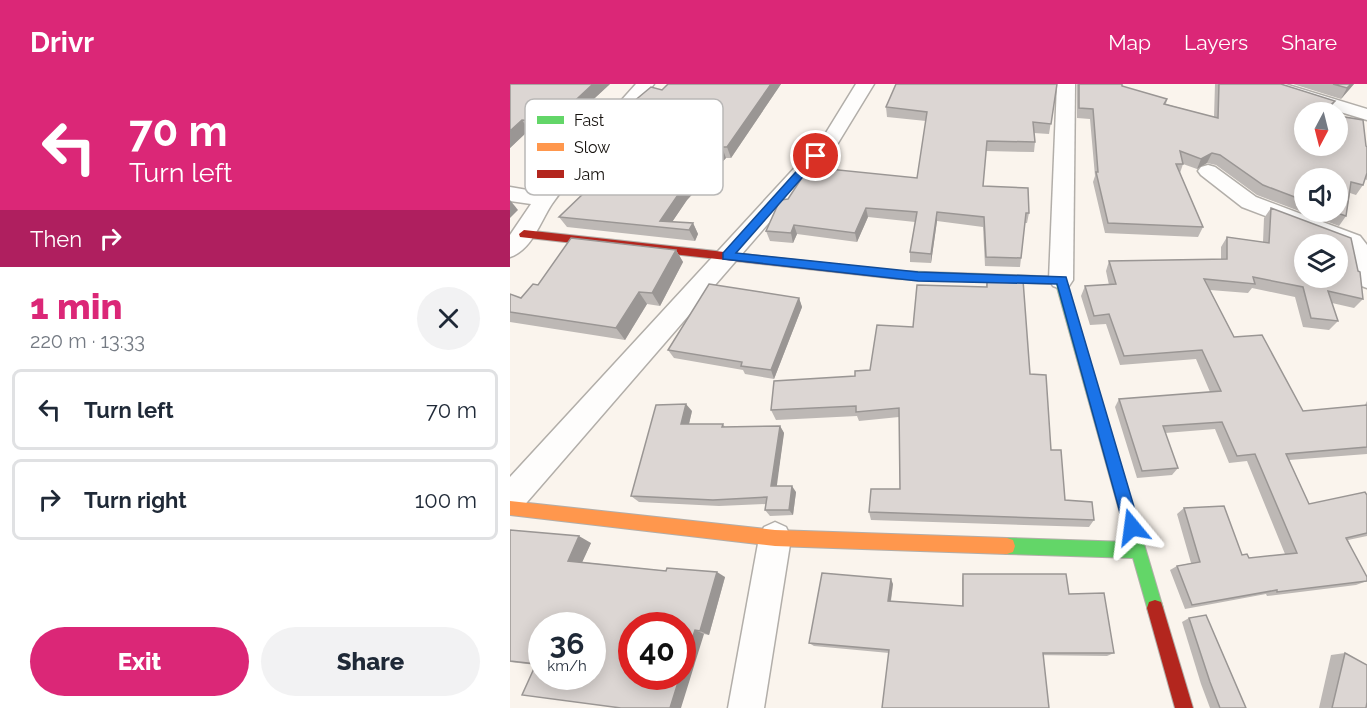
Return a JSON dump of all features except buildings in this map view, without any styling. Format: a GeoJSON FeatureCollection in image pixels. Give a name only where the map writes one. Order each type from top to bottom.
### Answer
{"type":"FeatureCollection","features":[{"type":"Feature","properties":{"kind":"street"},"geometry":{"type":"LineString","coordinates":[[632,99],[645,84]]}},
{"type":"Feature","properties":{"kind":"street"},"geometry":{"type":"LineString","coordinates":[[510,499],[831,139],[865,84]]}},
{"type":"Feature","properties":{"kind":"street"},"geometry":{"type":"LineString","coordinates":[[1066,84],[1061,280],[1184,708]]}},
{"type":"Feature","properties":{"kind":"street"},"geometry":{"type":"LineString","coordinates":[[1267,84],[1310,90],[1367,115]]}},
{"type":"Feature","properties":{"kind":"street"},"geometry":{"type":"LineString","coordinates":[[1208,171],[1249,202],[1352,240],[1361,253],[1367,279]]}},
{"type":"Feature","properties":{"kind":"street"},"geometry":{"type":"LineString","coordinates":[[510,194],[544,200]]}},
{"type":"Feature","properties":{"kind":"street"},"geometry":{"type":"LineString","coordinates":[[548,195],[517,241],[727,256],[918,277],[1061,280]]}},
{"type":"Feature","properties":{"kind":"street"},"geometry":{"type":"LineString","coordinates":[[510,508],[775,538],[1138,550]]}},
{"type":"Feature","properties":{"kind":"street"},"geometry":{"type":"LineString","coordinates":[[747,708],[775,538]]}},
{"type":"Feature","properties":{"kind":"traffic: fast"},"geometry":{"type":"LineString","coordinates":[[897,275],[1061,280],[1155,608]]}},
{"type":"Feature","properties":{"kind":"traffic: fast"},"geometry":{"type":"LineString","coordinates":[[1007,546],[1139,550]]}},
{"type":"Feature","properties":{"kind":"traffic: slow"},"geometry":{"type":"LineString","coordinates":[[510,508],[775,538],[1007,546]]}},
{"type":"Feature","properties":{"kind":"traffic: jam"},"geometry":{"type":"LineString","coordinates":[[524,234],[897,275]]}},
{"type":"Feature","properties":{"kind":"traffic: jam"},"geometry":{"type":"LineString","coordinates":[[1155,608],[1184,708]]}},
{"type":"Feature","properties":{"kind":"route"},"geometry":{"type":"LineString","coordinates":[[816,156],[727,256],[918,277],[1061,280],[1132,527]]}}]}
